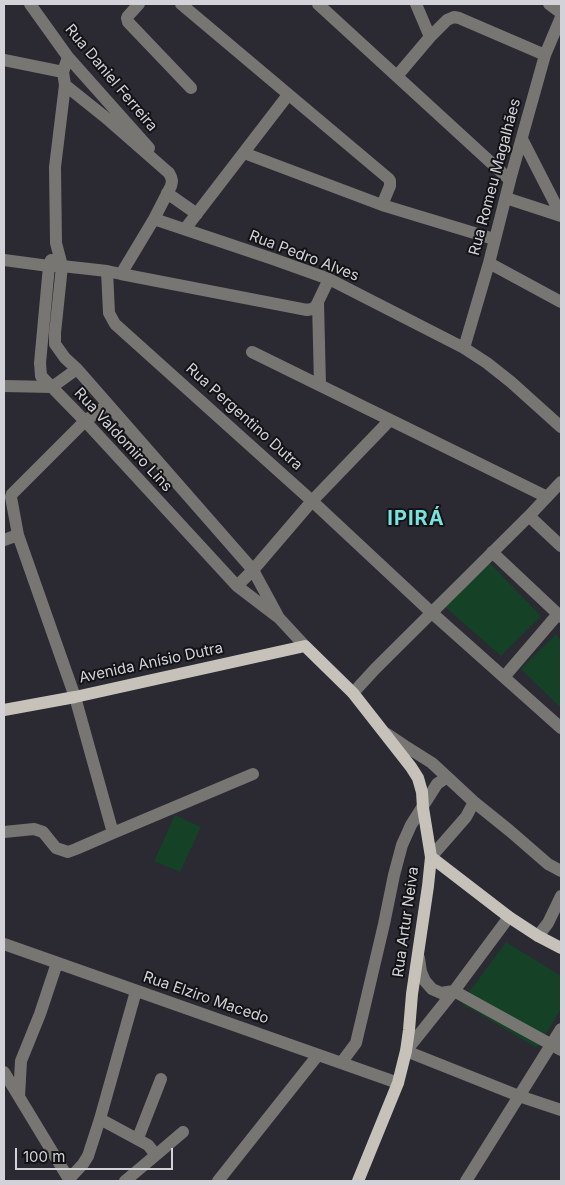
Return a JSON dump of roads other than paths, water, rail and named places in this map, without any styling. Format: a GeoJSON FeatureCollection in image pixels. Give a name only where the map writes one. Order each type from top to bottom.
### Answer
{"type":"FeatureCollection","features":[{"type":"Feature","properties":{"kind":"main road","name":"Avenida Anísio Dutra"},"geometry":{"type":"LineString","coordinates":[[4,710],[75,697],[305,646]]}},
{"type":"Feature","properties":{"kind":"main road","name":"Rua Valdomiro Lins"},"geometry":{"type":"LineString","coordinates":[[305,646],[353,693],[411,767]]}},
{"type":"Feature","properties":{"kind":"main road","name":"Rua Artur Neiva"},"geometry":{"type":"LineString","coordinates":[[358,1181],[398,1083],[406,1051],[431,856],[422,792],[418,778],[411,767]]}},
{"type":"Feature","properties":{"kind":"main road"},"geometry":{"type":"LineString","coordinates":[[431,856],[509,917],[561,948]]}},
{"type":"Feature","properties":{"kind":"street","name":"Rua Daniel Ferreira"},"geometry":{"type":"LineString","coordinates":[[30,4],[68,57],[169,173]]}},
{"type":"Feature","properties":{"kind":"street"},"geometry":{"type":"LineString","coordinates":[[139,4],[126,18],[128,22],[191,88]]}},
{"type":"Feature","properties":{"kind":"street"},"geometry":{"type":"LineString","coordinates":[[181,4],[390,181],[390,186],[382,205]]}},
{"type":"Feature","properties":{"kind":"street"},"geometry":{"type":"LineString","coordinates":[[318,4],[510,180]]}},
{"type":"Feature","properties":{"kind":"street"},"geometry":{"type":"LineString","coordinates":[[416,4],[430,37]]}},
{"type":"Feature","properties":{"kind":"street"},"geometry":{"type":"LineString","coordinates":[[549,4],[561,13]]}},
{"type":"Feature","properties":{"kind":"street"},"geometry":{"type":"LineString","coordinates":[[397,76],[446,20],[454,17],[545,55]]}},
{"type":"Feature","properties":{"kind":"street","name":"Rua Romeu Magalhães"},"geometry":{"type":"LineString","coordinates":[[464,348],[545,55],[561,17]]}},
{"type":"Feature","properties":{"kind":"street","name":"Rua Valdomiro Lins"},"geometry":{"type":"LineString","coordinates":[[68,57],[55,167],[56,243],[62,266],[55,344],[64,358],[77,369],[252,570],[279,618]]}},
{"type":"Feature","properties":{"kind":"street"},"geometry":{"type":"LineString","coordinates":[[4,60],[64,79],[132,142],[169,173],[172,181],[167,193],[122,274]]}},
{"type":"Feature","properties":{"kind":"street"},"geometry":{"type":"LineString","coordinates":[[185,229],[288,95]]}},
{"type":"Feature","properties":{"kind":"street"},"geometry":{"type":"LineString","coordinates":[[522,139],[561,216]]}},
{"type":"Feature","properties":{"kind":"street"},"geometry":{"type":"LineString","coordinates":[[244,153],[382,205],[494,239]]}},
{"type":"Feature","properties":{"kind":"street"},"geometry":{"type":"LineString","coordinates":[[167,193],[197,214]]}},
{"type":"Feature","properties":{"kind":"street"},"geometry":{"type":"LineString","coordinates":[[506,198],[561,216]]}},
{"type":"Feature","properties":{"kind":"street","name":"Rua Pedro Alves"},"geometry":{"type":"LineString","coordinates":[[154,219],[329,279],[464,348],[511,382],[561,427]]}},
{"type":"Feature","properties":{"kind":"street","name":"Rua Valdomiro Lins"},"geometry":{"type":"LineString","coordinates":[[56,243],[49,266],[40,363],[41,376],[85,421],[216,565],[237,586],[279,618],[305,646]]}},
{"type":"Feature","properties":{"kind":"street"},"geometry":{"type":"LineString","coordinates":[[4,260],[122,274],[308,310],[316,306],[329,279]]}},
{"type":"Feature","properties":{"kind":"street"},"geometry":{"type":"LineString","coordinates":[[489,263],[561,302]]}},
{"type":"Feature","properties":{"kind":"street","name":"Rua Pergentino Dutra"},"geometry":{"type":"LineString","coordinates":[[107,272],[109,313],[115,324],[561,728]]}},
{"type":"Feature","properties":{"kind":"street"},"geometry":{"type":"LineString","coordinates":[[318,302],[320,385]]}},
{"type":"Feature","properties":{"kind":"street"},"geometry":{"type":"LineString","coordinates":[[252,352],[547,497]]}},
{"type":"Feature","properties":{"kind":"street"},"geometry":{"type":"LineString","coordinates":[[4,386],[52,387],[77,369]]}},
{"type":"Feature","properties":{"kind":"street"},"geometry":{"type":"LineString","coordinates":[[107,405],[85,421],[11,497],[18,535],[75,697],[113,833]]}},
{"type":"Feature","properties":{"kind":"street"},"geometry":{"type":"LineString","coordinates":[[237,586],[312,501],[390,420]]}},
{"type":"Feature","properties":{"kind":"street"},"geometry":{"type":"LineString","coordinates":[[353,693],[561,482]]}},
{"type":"Feature","properties":{"kind":"street"},"geometry":{"type":"LineString","coordinates":[[529,516],[561,546]]}},
{"type":"Feature","properties":{"kind":"street"},"geometry":{"type":"LineString","coordinates":[[4,540],[18,535]]}},
{"type":"Feature","properties":{"kind":"street"},"geometry":{"type":"LineString","coordinates":[[492,552],[560,616],[504,677]]}},
{"type":"Feature","properties":{"kind":"street"},"geometry":{"type":"LineString","coordinates":[[381,730],[432,763],[474,802],[548,864],[561,871]]}},
{"type":"Feature","properties":{"kind":"street"},"geometry":{"type":"LineString","coordinates":[[4,832],[34,829],[43,832],[56,848],[68,852],[253,774]]}},
{"type":"Feature","properties":{"kind":"street"},"geometry":{"type":"LineString","coordinates":[[341,1063],[356,1043],[402,845],[411,825],[437,784],[447,777]]}},
{"type":"Feature","properties":{"kind":"street"},"geometry":{"type":"LineString","coordinates":[[431,856],[466,816],[474,802]]}},
{"type":"Feature","properties":{"kind":"street"},"geometry":{"type":"LineString","coordinates":[[538,936],[548,923],[561,896]]}},
{"type":"Feature","properties":{"kind":"street"},"geometry":{"type":"LineString","coordinates":[[509,917],[406,1051],[519,1096],[561,1110]]}},
{"type":"Feature","properties":{"kind":"street","name":"Rua Elziro Macedo"},"geometry":{"type":"LineString","coordinates":[[7,949],[57,963],[398,1083]]}},
{"type":"Feature","properties":{"kind":"street"},"geometry":{"type":"LineString","coordinates":[[418,956],[421,972],[425,981],[432,988],[441,992],[454,991],[556,1047]]}},
{"type":"Feature","properties":{"kind":"street"},"geometry":{"type":"LineString","coordinates":[[18,1097],[21,1061],[40,1014],[57,963]]}},
{"type":"Feature","properties":{"kind":"street"},"geometry":{"type":"LineString","coordinates":[[4,1072],[69,1180],[88,1156],[136,991]]}},
{"type":"Feature","properties":{"kind":"street"},"geometry":{"type":"LineString","coordinates":[[466,1181],[519,1096],[556,1047],[561,1029]]}},
{"type":"Feature","properties":{"kind":"street"},"geometry":{"type":"LineString","coordinates":[[218,1181],[318,1055]]}},
{"type":"Feature","properties":{"kind":"street"},"geometry":{"type":"LineString","coordinates":[[4,1066],[21,1061]]}},
{"type":"Feature","properties":{"kind":"street"},"geometry":{"type":"LineString","coordinates":[[138,1138],[161,1079]]}},
{"type":"Feature","properties":{"kind":"street"},"geometry":{"type":"LineString","coordinates":[[100,1118],[138,1138],[156,1154]]}},
{"type":"Feature","properties":{"kind":"street"},"geometry":{"type":"LineString","coordinates":[[125,1181],[183,1132]]}},
{"type":"Feature","properties":{"kind":"district","name":"IPIRÁ"},"geometry":{"type":"Point","coordinates":[416,519]}}]}
